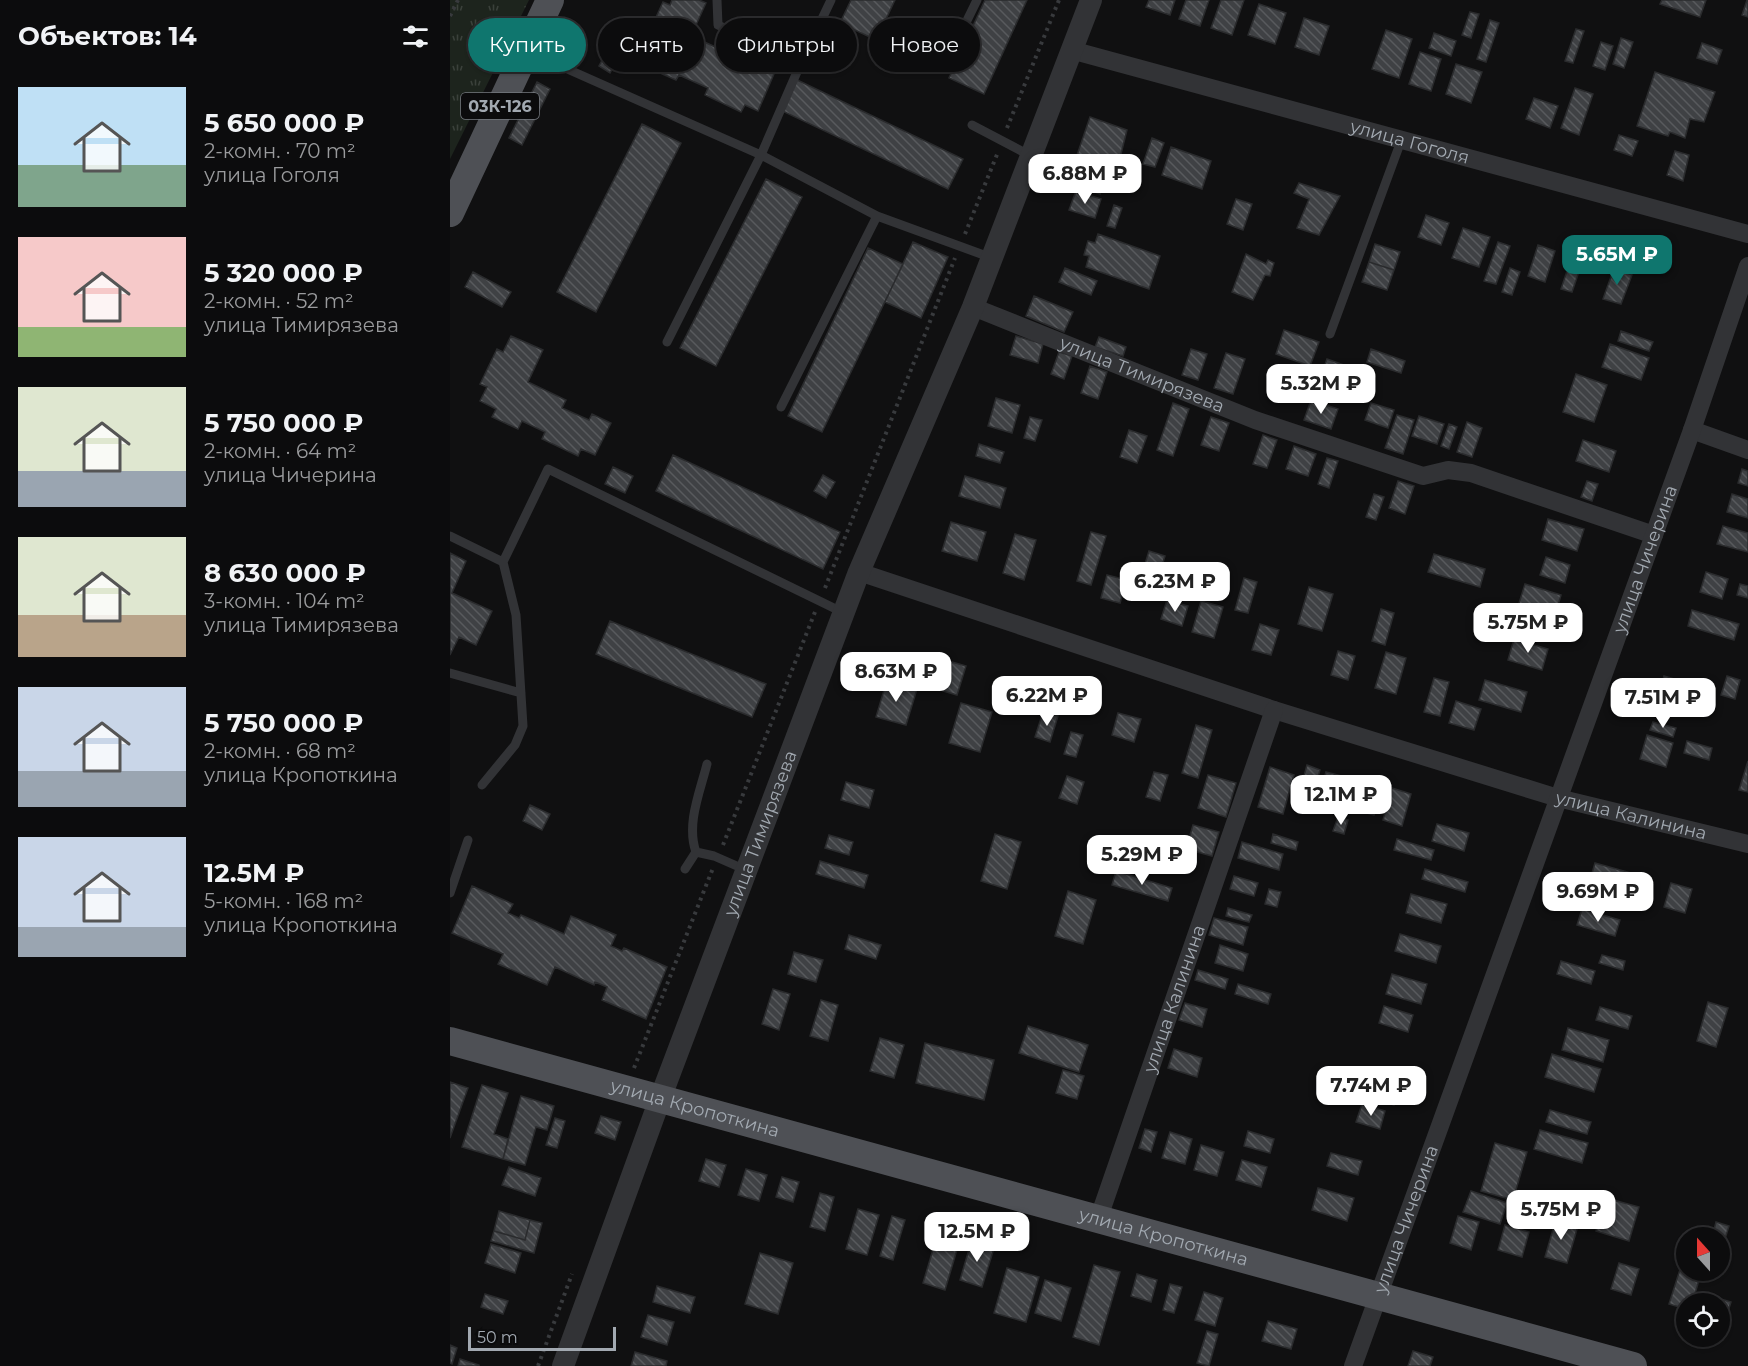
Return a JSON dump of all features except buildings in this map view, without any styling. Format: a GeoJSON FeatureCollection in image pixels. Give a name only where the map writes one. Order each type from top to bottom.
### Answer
{"type":"FeatureCollection","features":[{"type":"Feature","properties":{"kind":"main road","name":"03К-126"},"geometry":{"type":"LineString","coordinates":[[542,18],[550,0]]}},
{"type":"Feature","properties":{"kind":"main road","name":"03К-126"},"geometry":{"type":"LineString","coordinates":[[450,213],[516,72]]}},
{"type":"Feature","properties":{"kind":"main road","name":"улица Кропоткина"},"geometry":{"type":"LineString","coordinates":[[450,1041],[1633,1366]]}},
{"type":"Feature","properties":{"kind":"street","name":"улица Тимирязева"},"geometry":{"type":"LineString","coordinates":[[563,1366],[660,1099],[859,572],[973,307],[1091,0]]}},
{"type":"Feature","properties":{"kind":"street","name":"улица Гоголя"},"geometry":{"type":"LineString","coordinates":[[1071,50],[1748,234]]}},
{"type":"Feature","properties":{"kind":"street","name":"улица Чичерина"},"geometry":{"type":"LineString","coordinates":[[1353,1366],[1380,1297],[1692,430],[1748,266]]}},
{"type":"Feature","properties":{"kind":"street","name":"улица Тимирязева"},"geometry":{"type":"LineString","coordinates":[[973,307],[1255,420],[1423,476],[1448,470],[1471,473],[1654,534]]}},
{"type":"Feature","properties":{"kind":"street"},"geometry":{"type":"LineString","coordinates":[[1692,430],[1748,450]]}},
{"type":"Feature","properties":{"kind":"street","name":"улица Калинина"},"geometry":{"type":"LineString","coordinates":[[859,572],[1274,710],[1558,798],[1748,844]]}},
{"type":"Feature","properties":{"kind":"street","name":"улица Калинина"},"geometry":{"type":"LineString","coordinates":[[1098,1220],[1274,710]]}},
{"type":"Feature","properties":{"kind":"lane"},"geometry":{"type":"LineString","coordinates":[[717,0],[718,18]]}},
{"type":"Feature","properties":{"kind":"lane"},"geometry":{"type":"LineString","coordinates":[[822,18],[831,0]]}},
{"type":"Feature","properties":{"kind":"lane"},"geometry":{"type":"LineString","coordinates":[[969,18],[978,0]]}},
{"type":"Feature","properties":{"kind":"lane"},"geometry":{"type":"LineString","coordinates":[[573,72],[760,155],[877,216],[992,258]]}},
{"type":"Feature","properties":{"kind":"lane"},"geometry":{"type":"LineString","coordinates":[[667,342],[760,155],[796,72]]}},
{"type":"Feature","properties":{"kind":"lane"},"geometry":{"type":"LineString","coordinates":[[972,125],[1031,156]]}},
{"type":"Feature","properties":{"kind":"lane"},"geometry":{"type":"LineString","coordinates":[[1330,334],[1401,141]]}},
{"type":"Feature","properties":{"kind":"lane"},"geometry":{"type":"LineString","coordinates":[[781,407],[877,216]]}},
{"type":"Feature","properties":{"kind":"lane"},"geometry":{"type":"LineString","coordinates":[[482,785],[515,745],[523,726],[516,615],[503,562],[548,469],[844,613]]}},
{"type":"Feature","properties":{"kind":"lane"},"geometry":{"type":"LineString","coordinates":[[450,536],[503,562]]}},
{"type":"Feature","properties":{"kind":"lane"},"geometry":{"type":"LineString","coordinates":[[450,673],[521,693]]}},
{"type":"Feature","properties":{"kind":"lane"},"geometry":{"type":"LineString","coordinates":[[685,870],[696,852],[692,824],[707,764]]}},
{"type":"Feature","properties":{"kind":"lane"},"geometry":{"type":"LineString","coordinates":[[450,892],[468,840]]}},
{"type":"Feature","properties":{"kind":"lane"},"geometry":{"type":"LineString","coordinates":[[696,852],[714,856],[746,870]]}},
{"type":"Feature","properties":{"kind":"path"},"geometry":{"type":"LineString","coordinates":[[450,16],[459,0]]}},
{"type":"Feature","properties":{"kind":"path"},"geometry":{"type":"LineString","coordinates":[[723,845],[1059,0]]}},
{"type":"Feature","properties":{"kind":"path"},"geometry":{"type":"LineString","coordinates":[[626,1089],[714,867]]}},
{"type":"Feature","properties":{"kind":"path"},"geometry":{"type":"LineString","coordinates":[[538,1366],[574,1267]]}},
{"type":"Feature","properties":{"kind":"green space"},"geometry":{"type":"Polygon","coordinates":[[[450,0],[529,0],[520,18],[468,18],[468,72],[493,72],[450,159],[450,0]]]}}]}
